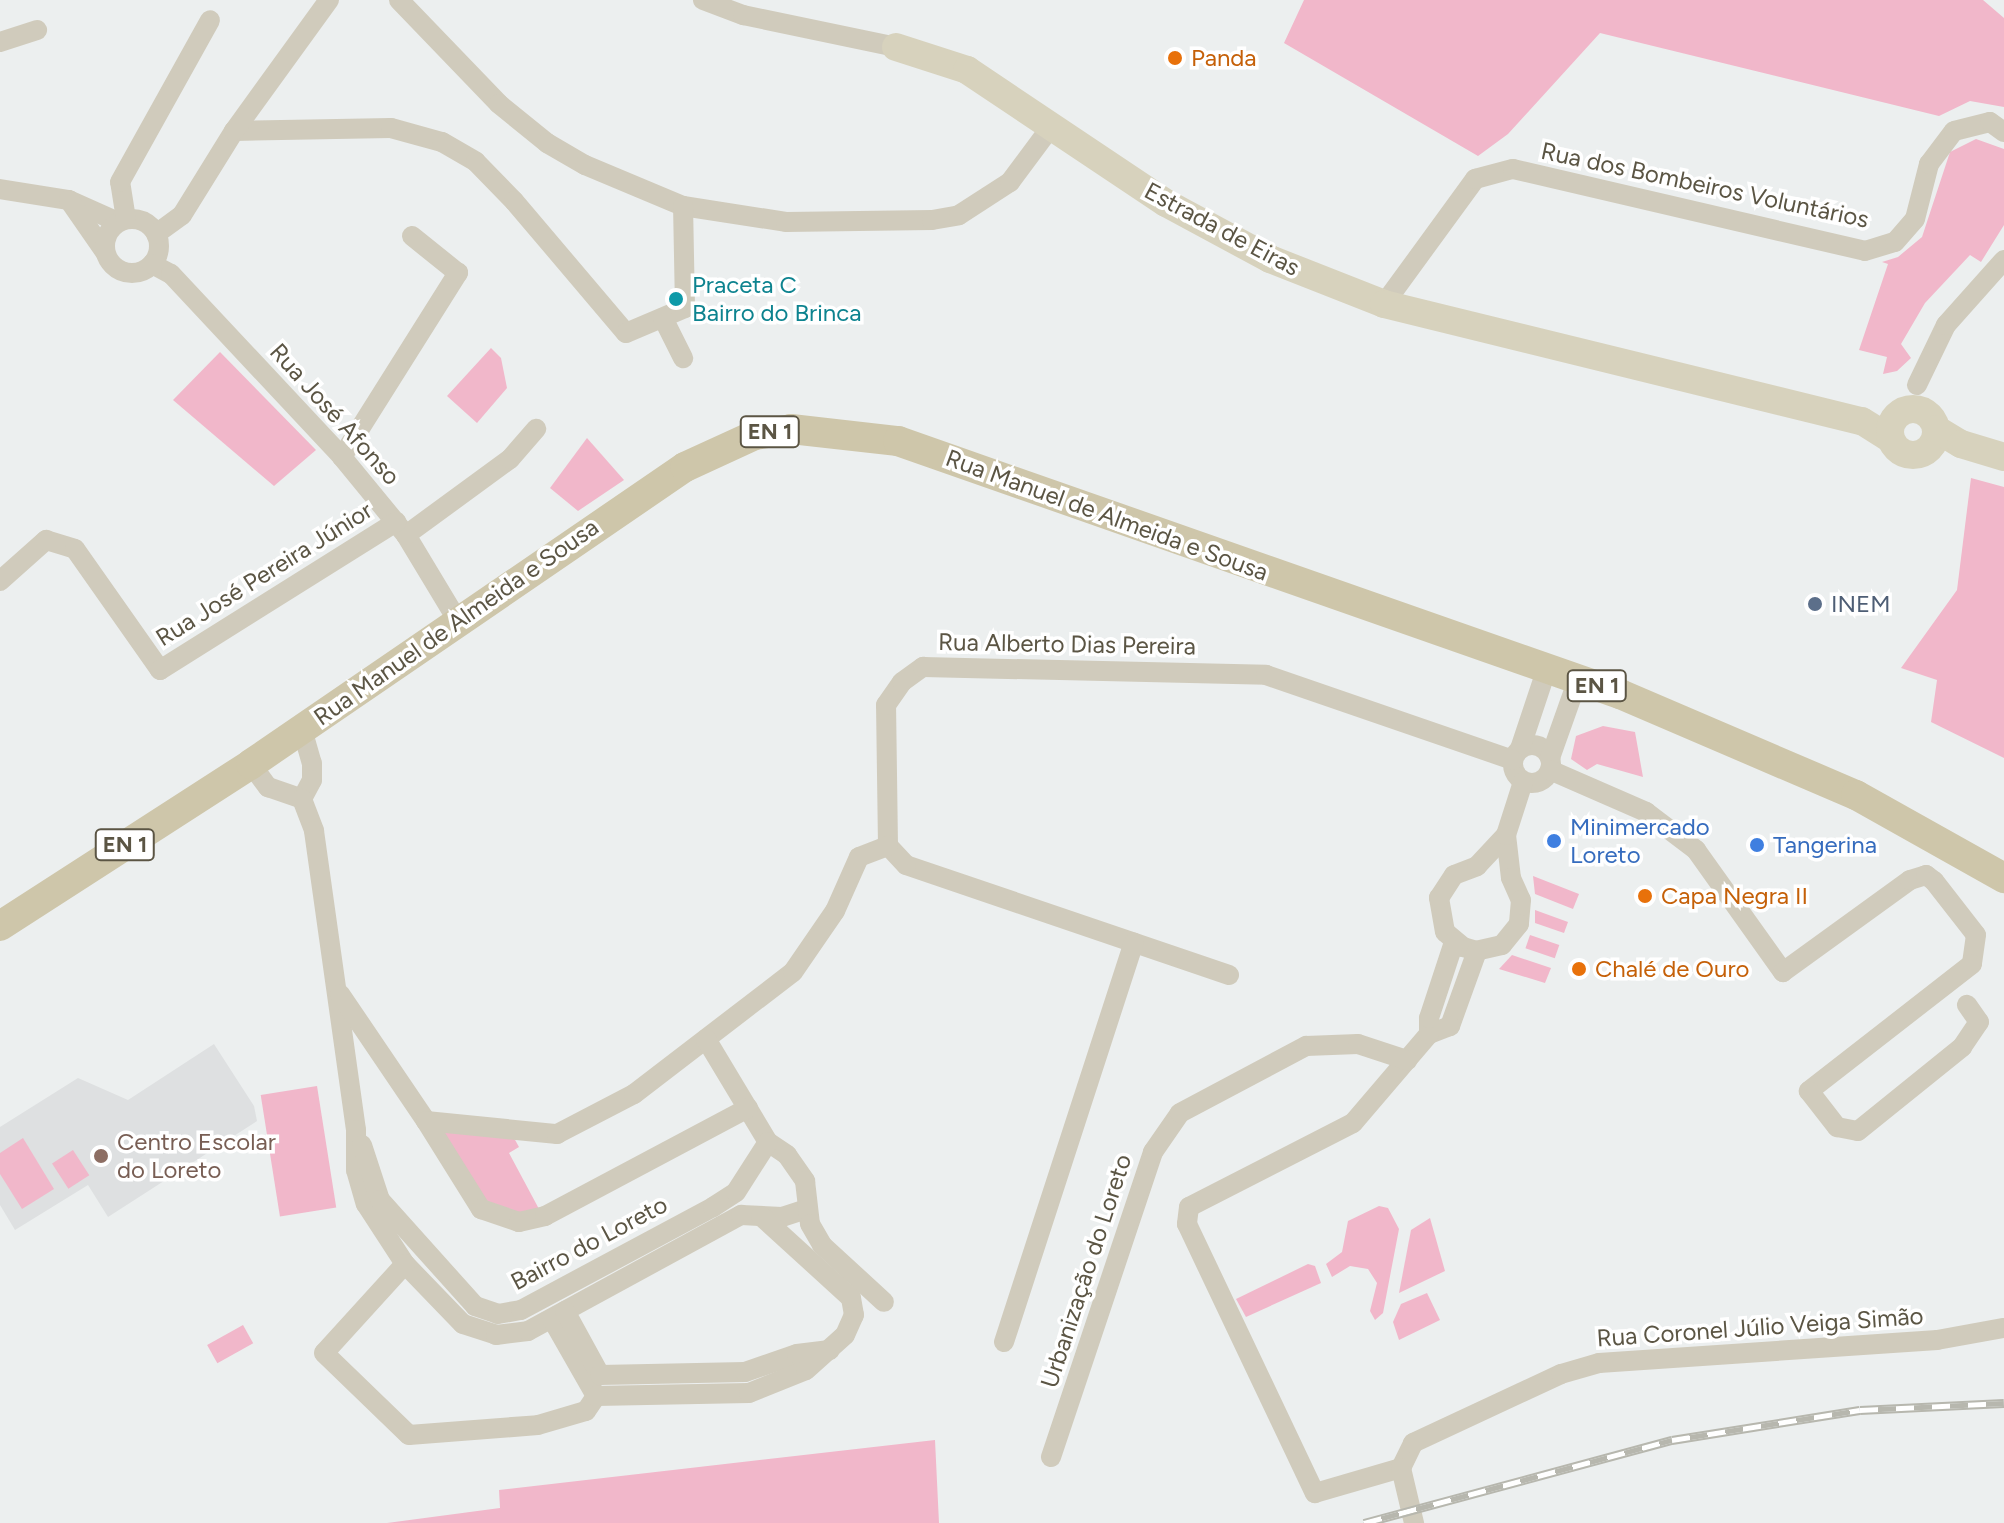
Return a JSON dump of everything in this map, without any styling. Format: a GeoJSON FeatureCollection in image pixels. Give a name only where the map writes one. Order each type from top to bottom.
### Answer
{"type":"FeatureCollection","features":[{"type":"Feature","properties":{"kind":"main road","name":"Rua Manuel de Almeida e Sousa"},"geometry":{"type":"LineString","coordinates":[[251,764],[456,618],[685,467],[729,444],[791,429],[842,431],[898,441],[1578,679],[1856,795],[2004,878]]}},
{"type":"Feature","properties":{"kind":"main road","name":"EN 1"},"geometry":{"type":"LineString","coordinates":[[0,926],[251,764]]}},
{"type":"Feature","properties":{"kind":"street"},"geometry":{"type":"LineString","coordinates":[[156,234],[182,215],[234,131],[329,0]]}},
{"type":"Feature","properties":{"kind":"street"},"geometry":{"type":"LineString","coordinates":[[399,0],[499,104],[547,143],[585,165],[683,206],[786,222],[932,220],[959,215],[1010,182],[1053,124]]}},
{"type":"Feature","properties":{"kind":"street","name":"Estrada de Eiras"},"geometry":{"type":"LineString","coordinates":[[703,0],[743,15],[896,47],[967,70],[1205,224],[1270,259],[1384,304],[1862,421],[1894,427],[1922,410],[1932,439]]}},
{"type":"Feature","properties":{"kind":"street"},"geometry":{"type":"LineString","coordinates":[[122,220],[120,182],[210,20]]}},
{"type":"Feature","properties":{"kind":"street"},"geometry":{"type":"LineString","coordinates":[[0,42],[37,30]]}},
{"type":"Feature","properties":{"kind":"street","name":"Rua dos Bombeiros Voluntários"},"geometry":{"type":"LineString","coordinates":[[1384,304],[1475,179],[1513,169],[1865,251],[1895,242],[1915,219],[1929,164],[1954,131],[1990,122],[2004,132]]}},
{"type":"Feature","properties":{"kind":"street"},"geometry":{"type":"LineString","coordinates":[[234,131],[391,128],[442,142],[476,162],[505,191],[626,333],[685,308],[683,206]]}},
{"type":"Feature","properties":{"kind":"street"},"geometry":{"type":"LineString","coordinates":[[0,189],[69,200],[122,220],[144,221],[156,234],[159,244],[152,264],[125,273],[105,252],[69,200]]}},
{"type":"Feature","properties":{"kind":"street"},"geometry":{"type":"LineString","coordinates":[[105,252],[109,230],[122,220]]}},
{"type":"Feature","properties":{"kind":"street"},"geometry":{"type":"LineString","coordinates":[[342,457],[458,273],[412,236]]}},
{"type":"Feature","properties":{"kind":"street"},"geometry":{"type":"LineString","coordinates":[[1917,385],[1946,325],[2004,260]]}},
{"type":"Feature","properties":{"kind":"street","name":"Rua José Afonso"},"geometry":{"type":"LineString","coordinates":[[152,264],[171,274],[342,457],[401,529],[456,618]]}},
{"type":"Feature","properties":{"kind":"street"},"geometry":{"type":"LineString","coordinates":[[663,318],[683,358]]}},
{"type":"Feature","properties":{"kind":"street","name":"Estrada de Eiras"},"geometry":{"type":"LineString","coordinates":[[1894,427],[1907,454],[1932,439],[2004,457]]}},
{"type":"Feature","properties":{"kind":"street"},"geometry":{"type":"LineString","coordinates":[[401,529],[510,459],[536,429]]}},
{"type":"Feature","properties":{"kind":"street","name":"Rua José Pereira Júnior"},"geometry":{"type":"LineString","coordinates":[[0,581],[46,540],[75,549],[160,670],[401,529]]}},
{"type":"Feature","properties":{"kind":"street","name":"Rua Alberto Dias Pereira"},"geometry":{"type":"LineString","coordinates":[[888,846],[886,705],[902,682],[923,667],[1266,675],[1517,754]]}},
{"type":"Feature","properties":{"kind":"street"},"geometry":{"type":"LineString","coordinates":[[1547,668],[1517,754],[1514,773],[1523,782],[1542,781],[1578,679]]}},
{"type":"Feature","properties":{"kind":"street"},"geometry":{"type":"LineString","coordinates":[[302,729],[312,763],[312,780],[302,799],[314,831],[356,1130]]}},
{"type":"Feature","properties":{"kind":"street"},"geometry":{"type":"LineString","coordinates":[[1517,754],[1537,746],[1550,764],[1646,812],[1696,850],[1783,972],[1910,880],[1926,875],[1934,881],[1976,935],[1972,964],[1809,1091],[1837,1127],[1858,1131],[1962,1047],[1979,1022],[1967,1005]]}},
{"type":"Feature","properties":{"kind":"street"},"geometry":{"type":"LineString","coordinates":[[251,764],[268,787],[302,799]]}},
{"type":"Feature","properties":{"kind":"street"},"geometry":{"type":"LineString","coordinates":[[1506,835],[1477,866],[1444,886],[1438,910],[1454,942],[1477,951],[1502,945],[1519,924],[1521,900],[1511,878],[1506,835],[1523,782]]}},
{"type":"Feature","properties":{"kind":"street"},"geometry":{"type":"LineString","coordinates":[[426,1121],[557,1134],[634,1094],[793,972],[835,911],[859,857],[888,846],[906,865],[1229,975]]}},
{"type":"Feature","properties":{"kind":"street"},"geometry":{"type":"LineString","coordinates":[[1429,1034],[1429,1018],[1454,942]]}},
{"type":"Feature","properties":{"kind":"street"},"geometry":{"type":"LineString","coordinates":[[1004,1342],[1134,943]]}},
{"type":"Feature","properties":{"kind":"street"},"geometry":{"type":"LineString","coordinates":[[1414,1523],[1401,1468],[1315,1493],[1187,1224],[1189,1207],[1353,1123],[1429,1034],[1450,1026],[1477,951]]}},
{"type":"Feature","properties":{"kind":"street","name":"Bairro do Loreto"},"geometry":{"type":"LineString","coordinates":[[337,990],[481,1209],[519,1222],[545,1216],[748,1108]]}},
{"type":"Feature","properties":{"kind":"street"},"geometry":{"type":"LineString","coordinates":[[706,1039],[768,1142],[787,1155],[805,1181],[806,1209],[822,1245],[884,1302]]}},
{"type":"Feature","properties":{"kind":"street","name":"Urbanização do Loreto"},"geometry":{"type":"LineString","coordinates":[[1051,1457],[1153,1152],[1180,1113],[1306,1046],[1358,1044],[1407,1060]]}},
{"type":"Feature","properties":{"kind":"street","name":"Bairro do Loreto"},"geometry":{"type":"LineString","coordinates":[[356,1130],[380,1200],[475,1306],[498,1314],[521,1310],[724,1200],[736,1192],[768,1142]]}},
{"type":"Feature","properties":{"kind":"street","name":"Bairro do Loreto"},"geometry":{"type":"LineString","coordinates":[[356,1130],[356,1170],[366,1204],[405,1264],[463,1324],[496,1335],[528,1331],[741,1215],[761,1216],[806,1209]]}},
{"type":"Feature","properties":{"kind":"street"},"geometry":{"type":"LineString","coordinates":[[405,1264],[324,1353],[409,1435],[538,1425],[586,1411],[596,1396],[749,1393],[806,1370],[830,1350],[845,1335],[854,1315],[851,1298],[761,1216]]}},
{"type":"Feature","properties":{"kind":"street","name":"Bairro do Loreto"},"geometry":{"type":"LineString","coordinates":[[558,1315],[600,1375],[745,1372],[797,1354],[830,1350]]}},
{"type":"Feature","properties":{"kind":"street","name":"Bairro do Loreto"},"geometry":{"type":"LineString","coordinates":[[558,1315],[596,1396]]}},
{"type":"Feature","properties":{"kind":"street","name":"Rua Coronel Júlio Veiga Simão"},"geometry":{"type":"LineString","coordinates":[[1401,1468],[1413,1443],[1561,1374],[1599,1363],[1937,1340],[2004,1328]]}},
{"type":"Feature","properties":{"kind":"shaded area"},"geometry":{"type":"Polygon","coordinates":[[[1304,0],[1983,0],[2004,18],[2004,107],[1970,101],[1939,116],[1600,33],[1508,134],[1478,156],[1284,43],[1304,0]]]}},
{"type":"Feature","properties":{"kind":"shaded area"},"geometry":{"type":"Polygon","coordinates":[[[1976,139],[2004,149],[2004,225],[1981,262],[1970,255],[1925,303],[1901,344],[1911,358],[1897,371],[1883,374],[1887,357],[1859,350],[1888,264],[1882,262],[1898,257],[1922,237],[1950,152],[1976,139]]]}},
{"type":"Feature","properties":{"kind":"shaded area"},"geometry":{"type":"Polygon","coordinates":[[[491,348],[501,358],[507,388],[477,423],[447,396],[491,348]]]}},
{"type":"Feature","properties":{"kind":"shaded area"},"geometry":{"type":"Polygon","coordinates":[[[220,352],[316,450],[274,486],[173,400],[220,352]]]}},
{"type":"Feature","properties":{"kind":"shaded area"},"geometry":{"type":"Polygon","coordinates":[[[587,438],[624,480],[578,511],[550,488],[587,438]]]}},
{"type":"Feature","properties":{"kind":"shaded area"},"geometry":{"type":"Polygon","coordinates":[[[1971,478],[2004,487],[2004,758],[1931,722],[1937,680],[1901,668],[1957,590],[1971,478]]]}},
{"type":"Feature","properties":{"kind":"shaded area"},"geometry":{"type":"Polygon","coordinates":[[[1603,726],[1635,732],[1643,777],[1597,764],[1587,770],[1571,759],[1576,736],[1603,726]]]}},
{"type":"Feature","properties":{"kind":"shaded area"},"geometry":{"type":"Polygon","coordinates":[[[1533,876],[1579,894],[1573,909],[1535,894],[1533,876]]]}},
{"type":"Feature","properties":{"kind":"shaded area"},"geometry":{"type":"Polygon","coordinates":[[[1535,910],[1568,922],[1564,933],[1535,923],[1535,910]]]}},
{"type":"Feature","properties":{"kind":"shaded area"},"geometry":{"type":"Polygon","coordinates":[[[1530,935],[1559,945],[1555,958],[1525,948],[1530,935]]]}},
{"type":"Feature","properties":{"kind":"shaded area"},"geometry":{"type":"Polygon","coordinates":[[[1512,955],[1551,968],[1545,983],[1499,969],[1512,955]]]}},
{"type":"Feature","properties":{"kind":"shaded area","name":"Centro Escolar do Loreto"},"geometry":{"type":"Polygon","coordinates":[[[214,1044],[254,1106],[257,1121],[108,1217],[88,1185],[15,1230],[0,1205],[0,1127],[78,1078],[128,1100],[214,1044]]]}},
{"type":"Feature","properties":{"kind":"shaded area"},"geometry":{"type":"Polygon","coordinates":[[[317,1086],[336,1207],[280,1216],[261,1095],[317,1086]]]}},
{"type":"Feature","properties":{"kind":"shaded area"},"geometry":{"type":"Polygon","coordinates":[[[440,1131],[514,1138],[519,1147],[509,1153],[539,1209],[519,1215],[486,1206],[440,1131]]]}},
{"type":"Feature","properties":{"kind":"shaded area"},"geometry":{"type":"Polygon","coordinates":[[[23,1138],[54,1189],[22,1209],[0,1174],[0,1153],[23,1138]]]}},
{"type":"Feature","properties":{"kind":"shaded area"},"geometry":{"type":"Polygon","coordinates":[[[73,1150],[89,1175],[68,1189],[52,1164],[73,1150]]]}},
{"type":"Feature","properties":{"kind":"shaded area"},"geometry":{"type":"Polygon","coordinates":[[[1379,1206],[1388,1208],[1399,1229],[1383,1313],[1375,1320],[1370,1311],[1377,1283],[1368,1269],[1350,1266],[1332,1277],[1326,1264],[1342,1252],[1348,1221],[1379,1206]]]}},
{"type":"Feature","properties":{"kind":"shaded area"},"geometry":{"type":"Polygon","coordinates":[[[1430,1218],[1445,1271],[1399,1293],[1411,1230],[1430,1218]]]}},
{"type":"Feature","properties":{"kind":"shaded area"},"geometry":{"type":"Polygon","coordinates":[[[1308,1264],[1315,1266],[1321,1283],[1246,1317],[1236,1299],[1308,1264]]]}},
{"type":"Feature","properties":{"kind":"shaded area"},"geometry":{"type":"Polygon","coordinates":[[[1427,1293],[1440,1320],[1399,1340],[1393,1322],[1401,1304],[1427,1293]]]}},
{"type":"Feature","properties":{"kind":"shaded area"},"geometry":{"type":"Polygon","coordinates":[[[243,1325],[253,1343],[217,1363],[207,1345],[243,1325]]]}},
{"type":"Feature","properties":{"kind":"shaded area"},"geometry":{"type":"Polygon","coordinates":[[[935,1440],[939,1523],[387,1523],[500,1508],[499,1490],[935,1440]]]}},
{"type":"Feature","properties":{"kind":"railway"},"geometry":{"type":"LineString","coordinates":[[1364,1523],[1672,1440],[1860,1410],[2004,1403]]}},
{"type":"Feature","properties":{"kind":"place","name":"Panda"},"geometry":{"type":"Point","coordinates":[1175,58]}},
{"type":"Feature","properties":{"kind":"place","name":"Praceta C Bairro do Brinca"},"geometry":{"type":"Point","coordinates":[676,299]}},
{"type":"Feature","properties":{"kind":"place","name":"INEM"},"geometry":{"type":"Point","coordinates":[1815,604]}},
{"type":"Feature","properties":{"kind":"place","name":"Minimercado Loreto"},"geometry":{"type":"Point","coordinates":[1554,841]}},
{"type":"Feature","properties":{"kind":"place","name":"Tangerina"},"geometry":{"type":"Point","coordinates":[1757,845]}},
{"type":"Feature","properties":{"kind":"place","name":"Capa Negra II"},"geometry":{"type":"Point","coordinates":[1645,896]}},
{"type":"Feature","properties":{"kind":"place","name":"Chalé de Ouro"},"geometry":{"type":"Point","coordinates":[1579,969]}},
{"type":"Feature","properties":{"kind":"place","name":"Centro Escolar do Loreto"},"geometry":{"type":"Point","coordinates":[101,1156]}}]}
